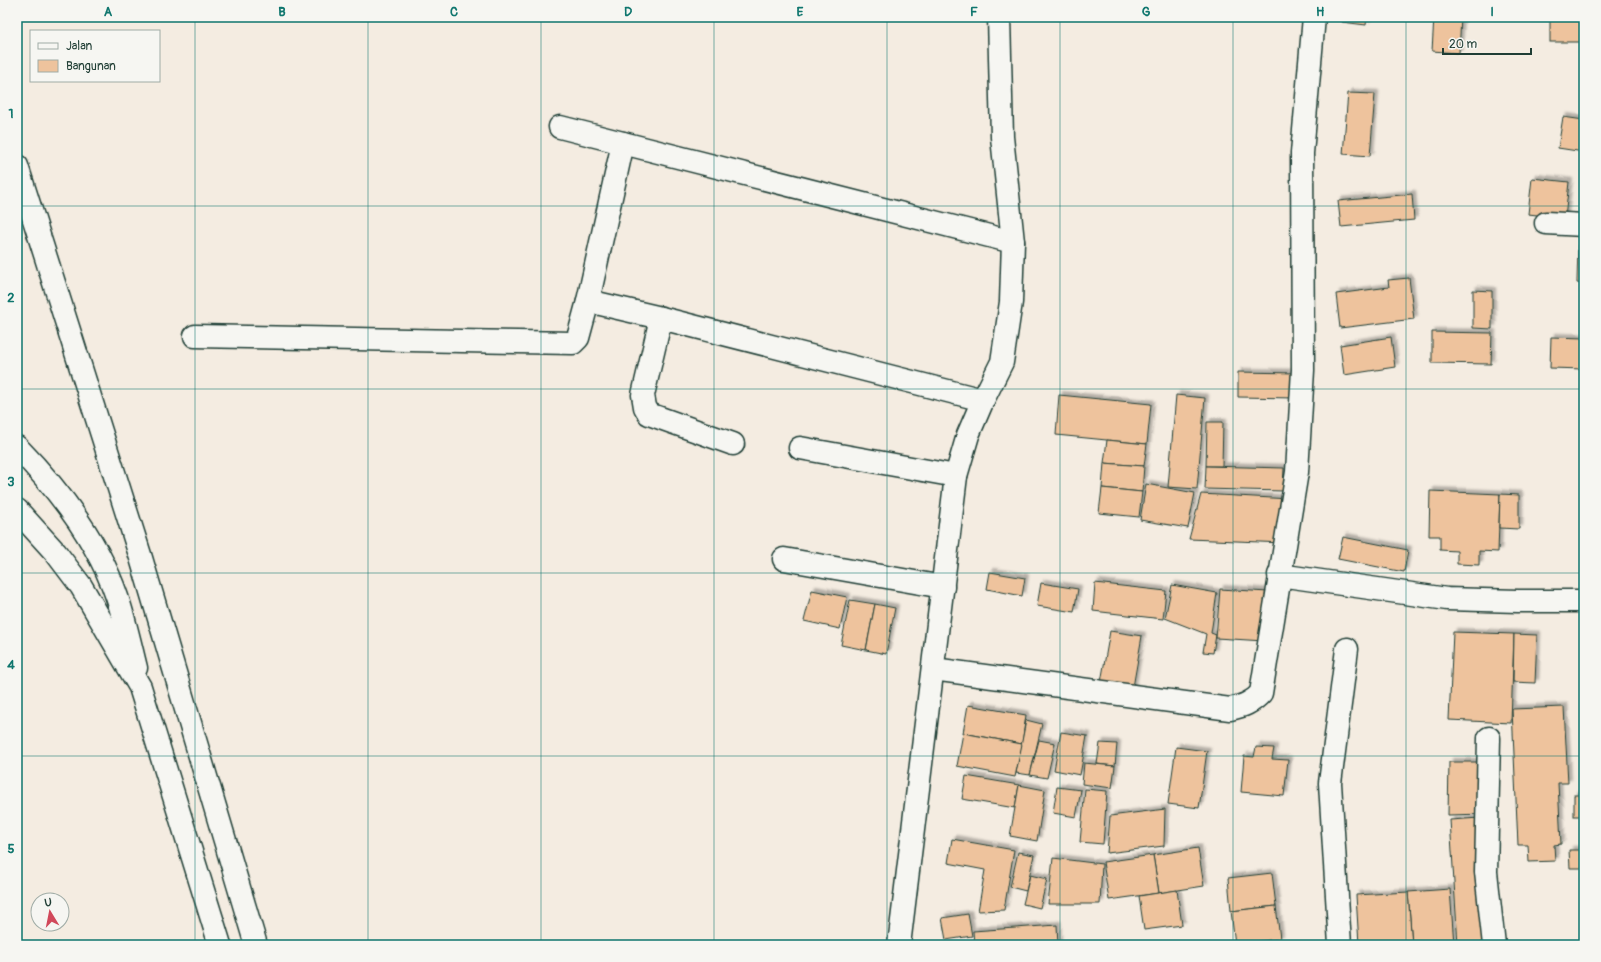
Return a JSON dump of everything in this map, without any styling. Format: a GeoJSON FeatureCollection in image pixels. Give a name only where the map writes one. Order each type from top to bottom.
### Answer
{"type":"FeatureCollection","features":[{"type":"Feature","properties":{"kind":"main road"},"geometry":{"type":"LineString","coordinates":[[899,945],[956,476],[968,435],[1002,362],[1011,302],[1013,242],[1002,137],[999,17]]}},
{"type":"Feature","properties":{"kind":"main road"},"geometry":{"type":"LineString","coordinates":[[933,669],[1230,709],[1246,705],[1255,700],[1261,693],[1297,464],[1303,370],[1302,154],[1314,17]]}},
{"type":"Feature","properties":{"kind":"main road"},"geometry":{"type":"LineString","coordinates":[[560,127],[1013,242]]}},
{"type":"Feature","properties":{"kind":"main road"},"geometry":{"type":"LineString","coordinates":[[195,336],[573,343],[578,338],[588,301],[623,143]]}},
{"type":"Feature","properties":{"kind":"main road"},"geometry":{"type":"LineString","coordinates":[[17,166],[141,558],[256,945]]}},
{"type":"Feature","properties":{"kind":"main road"},"geometry":{"type":"LineString","coordinates":[[1546,223],[1584,225]]}},
{"type":"Feature","properties":{"kind":"main road"},"geometry":{"type":"LineString","coordinates":[[588,301],[661,318],[983,400]]}},
{"type":"Feature","properties":{"kind":"main road"},"geometry":{"type":"LineString","coordinates":[[661,318],[643,395],[644,407],[649,414],[733,444]]}},
{"type":"Feature","properties":{"kind":"main road"},"geometry":{"type":"LineString","coordinates":[[17,447],[81,524],[117,595],[126,624],[140,686],[220,945]]}},
{"type":"Feature","properties":{"kind":"main road"},"geometry":{"type":"LineString","coordinates":[[800,448],[956,476]]}},
{"type":"Feature","properties":{"kind":"main road"},"geometry":{"type":"LineString","coordinates":[[17,510],[56,553],[81,586],[140,686]]}},
{"type":"Feature","properties":{"kind":"main road"},"geometry":{"type":"LineString","coordinates":[[784,559],[943,587]]}},
{"type":"Feature","properties":{"kind":"main road"},"geometry":{"type":"LineString","coordinates":[[1279,574],[1447,599],[1518,601],[1584,600]]}},
{"type":"Feature","properties":{"kind":"main road"},"geometry":{"type":"LineString","coordinates":[[1340,945],[1330,783],[1347,649]]}},
{"type":"Feature","properties":{"kind":"main road"},"geometry":{"type":"LineString","coordinates":[[1489,738],[1486,872],[1494,945]]}},
{"type":"Feature","properties":{"kind":"building"},"geometry":{"type":"Polygon","coordinates":[[[1343,17],[1367,17],[1366,25],[1342,22],[1343,17]]]}},
{"type":"Feature","properties":{"kind":"building"},"geometry":{"type":"Polygon","coordinates":[[[1434,17],[1461,17],[1459,53],[1432,51],[1434,17]]]}},
{"type":"Feature","properties":{"kind":"building"},"geometry":{"type":"Polygon","coordinates":[[[1550,17],[1581,17],[1581,42],[1550,42],[1550,17]]]}},
{"type":"Feature","properties":{"kind":"building"},"geometry":{"type":"Polygon","coordinates":[[[1348,93],[1375,94],[1370,156],[1343,154],[1348,93]]]}},
{"type":"Feature","properties":{"kind":"building"},"geometry":{"type":"Polygon","coordinates":[[[1563,117],[1584,120],[1584,152],[1558,148],[1563,117]]]}},
{"type":"Feature","properties":{"kind":"building"},"geometry":{"type":"Polygon","coordinates":[[[1532,178],[1569,182],[1565,218],[1528,214],[1532,178]]]}},
{"type":"Feature","properties":{"kind":"building"},"geometry":{"type":"Polygon","coordinates":[[[1412,194],[1414,220],[1341,227],[1338,201],[1412,194]]]}},
{"type":"Feature","properties":{"kind":"building"},"geometry":{"type":"Polygon","coordinates":[[[1578,245],[1584,245],[1584,284],[1577,283],[1578,245]]]}},
{"type":"Feature","properties":{"kind":"building"},"geometry":{"type":"Polygon","coordinates":[[[1409,278],[1414,319],[1340,328],[1336,294],[1389,287],[1388,280],[1409,278]]]}},
{"type":"Feature","properties":{"kind":"building"},"geometry":{"type":"Polygon","coordinates":[[[1473,290],[1492,291],[1492,329],[1473,328],[1473,290]]]}},
{"type":"Feature","properties":{"kind":"building"},"geometry":{"type":"Polygon","coordinates":[[[1432,332],[1492,333],[1491,364],[1432,363],[1432,332]]]}},
{"type":"Feature","properties":{"kind":"building"},"geometry":{"type":"Polygon","coordinates":[[[1391,337],[1395,367],[1344,375],[1340,345],[1391,337]]]}},
{"type":"Feature","properties":{"kind":"building"},"geometry":{"type":"Polygon","coordinates":[[[1551,337],[1584,338],[1584,369],[1550,368],[1551,337]]]}},
{"type":"Feature","properties":{"kind":"building"},"geometry":{"type":"Polygon","coordinates":[[[1238,372],[1296,373],[1295,398],[1238,397],[1238,372]]]}},
{"type":"Feature","properties":{"kind":"building"},"geometry":{"type":"Polygon","coordinates":[[[1059,395],[1151,404],[1147,444],[1056,435],[1059,395]]]}},
{"type":"Feature","properties":{"kind":"building"},"geometry":{"type":"Polygon","coordinates":[[[1176,395],[1205,398],[1197,489],[1168,487],[1176,395]]]}},
{"type":"Feature","properties":{"kind":"building"},"geometry":{"type":"Polygon","coordinates":[[[1207,422],[1223,422],[1222,466],[1206,466],[1207,422]]]}},
{"type":"Feature","properties":{"kind":"building"},"geometry":{"type":"Polygon","coordinates":[[[1107,440],[1147,444],[1144,466],[1104,463],[1107,440]]]}},
{"type":"Feature","properties":{"kind":"building"},"geometry":{"type":"Polygon","coordinates":[[[1104,463],[1144,466],[1142,492],[1102,488],[1104,463]]]}},
{"type":"Feature","properties":{"kind":"building"},"geometry":{"type":"Polygon","coordinates":[[[1206,466],[1284,468],[1283,491],[1205,489],[1206,466]]]}},
{"type":"Feature","properties":{"kind":"building"},"geometry":{"type":"Polygon","coordinates":[[[1146,484],[1195,493],[1188,528],[1140,520],[1146,484]]]}},
{"type":"Feature","properties":{"kind":"building"},"geometry":{"type":"Polygon","coordinates":[[[1102,488],[1142,492],[1139,517],[1099,513],[1102,488]]]}},
{"type":"Feature","properties":{"kind":"building"},"geometry":{"type":"Polygon","coordinates":[[[1430,491],[1500,494],[1498,552],[1479,551],[1479,565],[1457,564],[1457,551],[1440,550],[1440,536],[1429,536],[1430,491]]]}},
{"type":"Feature","properties":{"kind":"building"},"geometry":{"type":"Polygon","coordinates":[[[1201,494],[1290,499],[1284,543],[1189,539],[1201,494]]]}},
{"type":"Feature","properties":{"kind":"building"},"geometry":{"type":"Polygon","coordinates":[[[1500,494],[1519,495],[1519,529],[1499,528],[1500,494]]]}},
{"type":"Feature","properties":{"kind":"building"},"geometry":{"type":"Polygon","coordinates":[[[1343,537],[1408,550],[1404,572],[1338,559],[1343,537]]]}},
{"type":"Feature","properties":{"kind":"building"},"geometry":{"type":"Polygon","coordinates":[[[990,572],[1025,578],[1022,596],[987,589],[990,572]]]}},
{"type":"Feature","properties":{"kind":"building"},"geometry":{"type":"Polygon","coordinates":[[[1041,583],[1078,589],[1074,612],[1037,606],[1041,583]]]}},
{"type":"Feature","properties":{"kind":"building"},"geometry":{"type":"Polygon","coordinates":[[[1095,583],[1166,591],[1163,619],[1093,611],[1095,583]]]}},
{"type":"Feature","properties":{"kind":"building"},"geometry":{"type":"Polygon","coordinates":[[[1172,585],[1217,593],[1211,633],[1216,635],[1213,653],[1203,652],[1206,634],[1165,618],[1172,585]]]}},
{"type":"Feature","properties":{"kind":"building"},"geometry":{"type":"Polygon","coordinates":[[[1220,589],[1268,592],[1264,641],[1216,638],[1220,589]]]}},
{"type":"Feature","properties":{"kind":"building"},"geometry":{"type":"Polygon","coordinates":[[[812,590],[847,597],[840,629],[804,621],[812,590]]]}},
{"type":"Feature","properties":{"kind":"building"},"geometry":{"type":"Polygon","coordinates":[[[850,600],[875,604],[866,650],[841,645],[850,600]]]}},
{"type":"Feature","properties":{"kind":"building"},"geometry":{"type":"Polygon","coordinates":[[[875,604],[895,608],[886,654],[866,650],[875,604]]]}},
{"type":"Feature","properties":{"kind":"building"},"geometry":{"type":"Polygon","coordinates":[[[1110,631],[1142,636],[1132,693],[1100,688],[1110,631]]]}},
{"type":"Feature","properties":{"kind":"building"},"geometry":{"type":"Polygon","coordinates":[[[1453,632],[1514,634],[1511,723],[1449,720],[1453,632]]]}},
{"type":"Feature","properties":{"kind":"building"},"geometry":{"type":"Polygon","coordinates":[[[1514,634],[1537,635],[1535,683],[1513,682],[1514,634]]]}},
{"type":"Feature","properties":{"kind":"building"},"geometry":{"type":"Polygon","coordinates":[[[968,705],[1026,715],[1022,744],[963,733],[968,705]]]}},
{"type":"Feature","properties":{"kind":"building"},"geometry":{"type":"Polygon","coordinates":[[[1564,707],[1568,783],[1558,783],[1561,844],[1554,845],[1555,861],[1529,862],[1528,845],[1518,845],[1512,709],[1564,707]]]}},
{"type":"Feature","properties":{"kind":"building"},"geometry":{"type":"Polygon","coordinates":[[[1026,720],[1042,724],[1030,775],[1016,773],[1026,720]]]}},
{"type":"Feature","properties":{"kind":"building"},"geometry":{"type":"Polygon","coordinates":[[[1061,732],[1087,736],[1080,775],[1054,770],[1061,732]]]}},
{"type":"Feature","properties":{"kind":"building"},"geometry":{"type":"Polygon","coordinates":[[[963,733],[1022,744],[1015,777],[957,766],[963,733]]]}},
{"type":"Feature","properties":{"kind":"building"},"geometry":{"type":"Polygon","coordinates":[[[1039,740],[1055,743],[1047,778],[1030,775],[1039,740]]]}},
{"type":"Feature","properties":{"kind":"building"},"geometry":{"type":"Polygon","coordinates":[[[1100,743],[1117,744],[1115,766],[1097,764],[1100,743]]]}},
{"type":"Feature","properties":{"kind":"building"},"geometry":{"type":"Polygon","coordinates":[[[1176,747],[1207,751],[1199,808],[1168,804],[1176,747]]]}},
{"type":"Feature","properties":{"kind":"building"},"geometry":{"type":"Polygon","coordinates":[[[1256,747],[1274,748],[1272,759],[1288,760],[1284,796],[1241,792],[1244,756],[1254,757],[1256,747]]]}},
{"type":"Feature","properties":{"kind":"building"},"geometry":{"type":"Polygon","coordinates":[[[1449,762],[1485,762],[1485,814],[1448,815],[1449,762]]]}},
{"type":"Feature","properties":{"kind":"building"},"geometry":{"type":"Polygon","coordinates":[[[1084,763],[1115,766],[1112,788],[1082,784],[1084,763]]]}},
{"type":"Feature","properties":{"kind":"building"},"geometry":{"type":"Polygon","coordinates":[[[966,776],[1019,785],[1015,808],[962,799],[966,776]]]}},
{"type":"Feature","properties":{"kind":"building"},"geometry":{"type":"Polygon","coordinates":[[[1019,785],[1045,790],[1037,841],[1010,836],[1019,785]]]}},
{"type":"Feature","properties":{"kind":"building"},"geometry":{"type":"Polygon","coordinates":[[[1057,787],[1081,790],[1076,817],[1053,813],[1057,787]]]}},
{"type":"Feature","properties":{"kind":"building"},"geometry":{"type":"Polygon","coordinates":[[[1085,789],[1107,791],[1103,844],[1080,842],[1085,789]]]}},
{"type":"Feature","properties":{"kind":"building"},"geometry":{"type":"Polygon","coordinates":[[[1574,795],[1584,795],[1584,816],[1574,816],[1574,795]]]}},
{"type":"Feature","properties":{"kind":"building"},"geometry":{"type":"Polygon","coordinates":[[[1165,809],[1164,846],[1107,853],[1110,816],[1165,809]]]}},
{"type":"Feature","properties":{"kind":"building"},"geometry":{"type":"Polygon","coordinates":[[[1480,818],[1488,945],[1458,945],[1450,820],[1480,818]]]}},
{"type":"Feature","properties":{"kind":"building"},"geometry":{"type":"Polygon","coordinates":[[[952,839],[1014,850],[1004,910],[978,911],[985,870],[948,863],[952,839]]]}},
{"type":"Feature","properties":{"kind":"building"},"geometry":{"type":"Polygon","coordinates":[[[1198,848],[1204,886],[1159,893],[1153,855],[1198,848]]]}},
{"type":"Feature","properties":{"kind":"building"},"geometry":{"type":"Polygon","coordinates":[[[1569,850],[1584,850],[1584,868],[1570,868],[1569,850]]]}},
{"type":"Feature","properties":{"kind":"building"},"geometry":{"type":"Polygon","coordinates":[[[1018,852],[1034,855],[1026,891],[1010,887],[1018,852]]]}},
{"type":"Feature","properties":{"kind":"building"},"geometry":{"type":"Polygon","coordinates":[[[1153,855],[1159,893],[1109,900],[1103,862],[1153,855]]]}},
{"type":"Feature","properties":{"kind":"building"},"geometry":{"type":"Polygon","coordinates":[[[1053,858],[1102,864],[1100,904],[1048,904],[1053,858]]]}},
{"type":"Feature","properties":{"kind":"building"},"geometry":{"type":"Polygon","coordinates":[[[1272,873],[1276,906],[1231,911],[1228,878],[1272,873]]]}},
{"type":"Feature","properties":{"kind":"building"},"geometry":{"type":"Polygon","coordinates":[[[1030,875],[1047,879],[1040,908],[1023,904],[1030,875]]]}},
{"type":"Feature","properties":{"kind":"building"},"geometry":{"type":"Polygon","coordinates":[[[1450,889],[1454,945],[1412,945],[1408,892],[1450,889]]]}},
{"type":"Feature","properties":{"kind":"building"},"geometry":{"type":"Polygon","coordinates":[[[1177,890],[1182,925],[1144,930],[1139,896],[1177,890]]]}},
{"type":"Feature","properties":{"kind":"building"},"geometry":{"type":"Polygon","coordinates":[[[1408,892],[1412,945],[1359,945],[1356,895],[1408,892]]]}},
{"type":"Feature","properties":{"kind":"building"},"geometry":{"type":"Polygon","coordinates":[[[1276,906],[1280,939],[1235,944],[1231,911],[1276,906]]]}},
{"type":"Feature","properties":{"kind":"building"},"geometry":{"type":"Polygon","coordinates":[[[968,914],[972,936],[946,940],[942,918],[968,914]]]}},
{"type":"Feature","properties":{"kind":"building"},"geometry":{"type":"Polygon","coordinates":[[[1057,925],[1058,945],[974,945],[973,931],[1057,925]]]}}]}
